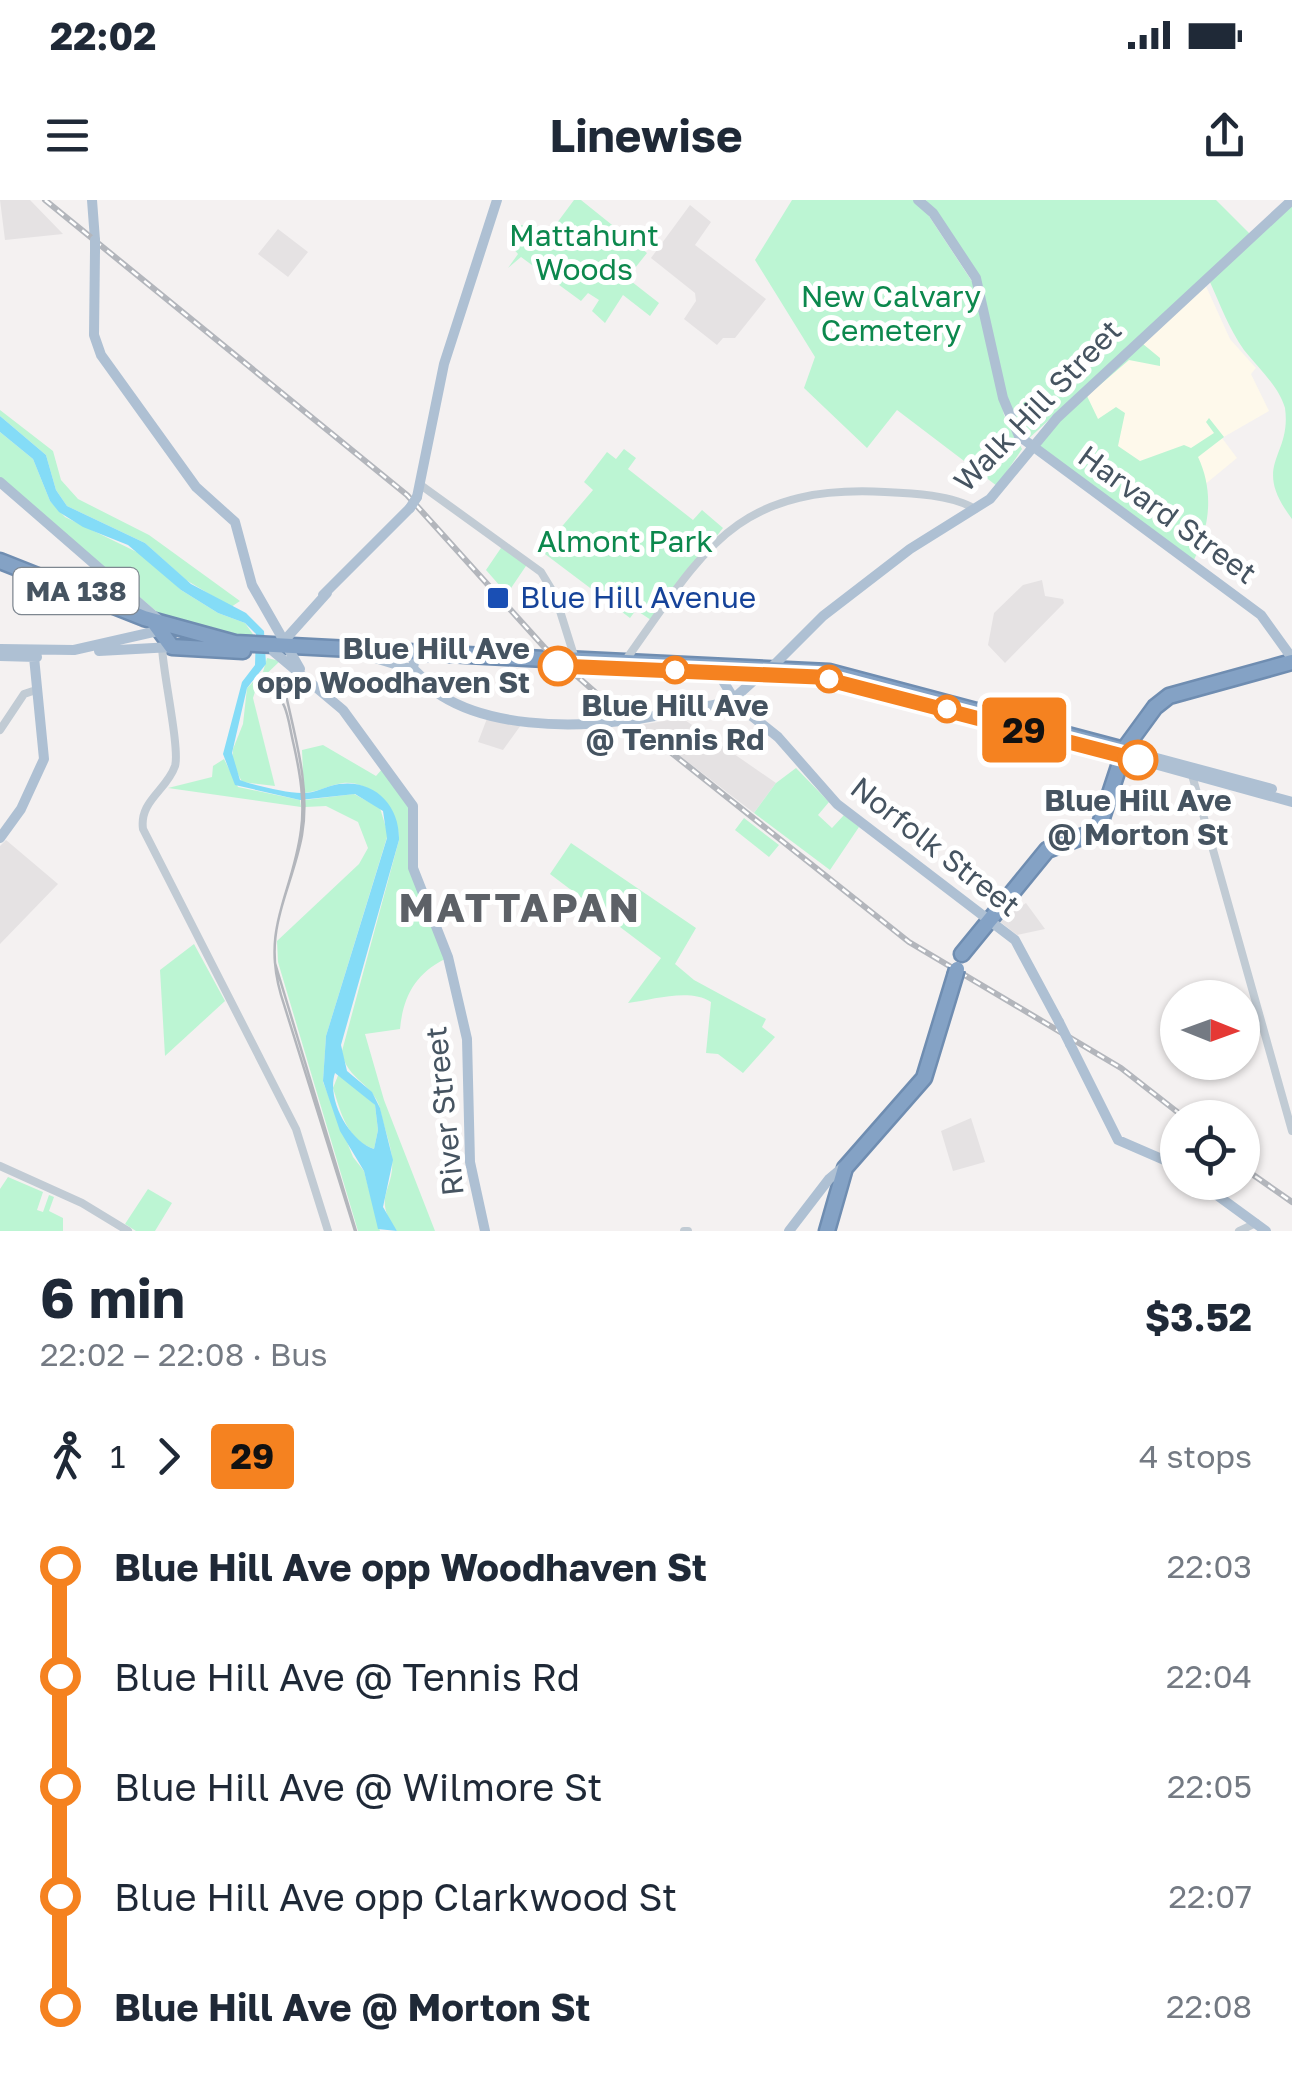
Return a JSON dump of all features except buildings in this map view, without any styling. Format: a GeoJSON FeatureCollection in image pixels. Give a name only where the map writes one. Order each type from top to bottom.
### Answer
{"type":"FeatureCollection","features":[{"type":"Feature","properties":{"kind":"highway","name":"MA 138"},"geometry":{"type":"LineString","coordinates":[[0,561],[158,625],[192,629]]}},
{"type":"Feature","properties":{"kind":"highway","name":"MA 138"},"geometry":{"type":"LineString","coordinates":[[158,625],[167,647]]}},
{"type":"Feature","properties":{"kind":"highway"},"geometry":{"type":"LineString","coordinates":[[192,629],[210,642]]}},
{"type":"Feature","properties":{"kind":"highway"},"geometry":{"type":"LineString","coordinates":[[190,648],[196,640],[192,629]]}},
{"type":"Feature","properties":{"kind":"highway"},"geometry":{"type":"LineString","coordinates":[[167,647],[190,648],[210,642],[275,646],[396,656],[415,664],[624,662],[714,669]]}},
{"type":"Feature","properties":{"kind":"highway"},"geometry":{"type":"LineString","coordinates":[[275,646],[375,658],[396,656]]}},
{"type":"Feature","properties":{"kind":"highway"},"geometry":{"type":"LineString","coordinates":[[566,662],[841,675],[1123,752]]}},
{"type":"Feature","properties":{"kind":"highway"},"geometry":{"type":"LineString","coordinates":[[827,1231],[837,1183],[849,1162],[922,1081],[958,966],[987,916],[1050,848],[1099,826],[1123,752],[1165,699],[1292,662]]}},
{"type":"Feature","properties":{"kind":"main road","name":"River Street"},"geometry":{"type":"LineString","coordinates":[[92,200],[94,335],[101,355],[196,488],[237,524],[252,585],[274,624],[275,646],[344,710],[413,806],[412,864],[448,957],[466,1035],[470,1162],[485,1231]]}},
{"type":"Feature","properties":{"kind":"main road"},"geometry":{"type":"LineString","coordinates":[[275,646],[416,497],[444,367],[497,200]]}},
{"type":"Feature","properties":{"kind":"main road","name":"Harvard Street"},"geometry":{"type":"LineString","coordinates":[[918,200],[933,213],[976,278],[1007,413],[1019,436],[1262,615],[1292,662]]}},
{"type":"Feature","properties":{"kind":"main road","name":"Walk Hill Street"},"geometry":{"type":"LineString","coordinates":[[734,700],[823,616],[910,549],[995,494],[1031,446],[1112,364],[1292,200]]}},
{"type":"Feature","properties":{"kind":"main road"},"geometry":{"type":"LineString","coordinates":[[0,485],[158,625],[121,643]]}},
{"type":"Feature","properties":{"kind":"main road"},"geometry":{"type":"LineString","coordinates":[[0,653],[34,657],[121,643],[167,647]]}},
{"type":"Feature","properties":{"kind":"main road","name":"River Street"},"geometry":{"type":"LineString","coordinates":[[275,646],[303,674]]}},
{"type":"Feature","properties":{"kind":"main road"},"geometry":{"type":"LineString","coordinates":[[0,653],[47,654]]}},
{"type":"Feature","properties":{"kind":"main road"},"geometry":{"type":"LineString","coordinates":[[35,685],[37,666],[47,654]]}},
{"type":"Feature","properties":{"kind":"main road"},"geometry":{"type":"LineString","coordinates":[[0,838],[21,810],[44,761],[34,657]]}},
{"type":"Feature","properties":{"kind":"main road"},"geometry":{"type":"LineString","coordinates":[[375,658],[415,664],[448,699],[543,725],[638,719],[734,700]]}},
{"type":"Feature","properties":{"kind":"main road","name":"Norfolk Street"},"geometry":{"type":"LineString","coordinates":[[714,669],[734,700],[778,738],[837,804],[1021,946],[1118,1140],[1160,1158]]}},
{"type":"Feature","properties":{"kind":"main road"},"geometry":{"type":"LineString","coordinates":[[1123,752],[1292,798]]}},
{"type":"Feature","properties":{"kind":"main road"},"geometry":{"type":"LineString","coordinates":[[789,1231],[849,1162]]}},
{"type":"Feature","properties":{"kind":"main road"},"geometry":{"type":"LineString","coordinates":[[820,1192],[837,1183]]}},
{"type":"Feature","properties":{"kind":"main road"},"geometry":{"type":"LineString","coordinates":[[1225,1200],[1266,1231]]}},
{"type":"Feature","properties":{"kind":"street"},"geometry":{"type":"LineString","coordinates":[[624,662],[703,553],[731,527],[760,510],[813,495],[874,491],[926,496],[975,509]]}},
{"type":"Feature","properties":{"kind":"street"},"geometry":{"type":"LineString","coordinates":[[416,497],[541,572],[555,595],[572,643],[566,662]]}},
{"type":"Feature","properties":{"kind":"street"},"geometry":{"type":"LineString","coordinates":[[167,647],[176,760],[169,778],[145,808],[142,827],[155,860],[296,1129],[328,1231]]}},
{"type":"Feature","properties":{"kind":"street"},"geometry":{"type":"LineString","coordinates":[[0,730],[24,694],[35,685]]}},
{"type":"Feature","properties":{"kind":"street"},"geometry":{"type":"LineString","coordinates":[[1190,771],[1292,1131]]}},
{"type":"Feature","properties":{"kind":"street"},"geometry":{"type":"LineString","coordinates":[[0,1167],[128,1231]]}},
{"type":"Feature","properties":{"kind":"street"},"geometry":{"type":"LineString","coordinates":[[1239,1231],[1256,1223]]}},
{"type":"Feature","properties":{"kind":"shaded area"},"geometry":{"type":"Polygon","coordinates":[[[0,200],[30,200],[63,234],[5,240],[0,200]]]}},
{"type":"Feature","properties":{"kind":"shaded area"},"geometry":{"type":"Polygon","coordinates":[[[690,205],[711,222],[695,245],[766,299],[735,338],[723,338],[717,345],[684,319],[696,301],[695,293],[651,258],[690,205]]]}},
{"type":"Feature","properties":{"kind":"shaded area"},"geometry":{"type":"Polygon","coordinates":[[[278,229],[308,252],[288,277],[258,254],[278,229]]]}},
{"type":"Feature","properties":{"kind":"shaded area"},"geometry":{"type":"Polygon","coordinates":[[[1205,284],[1230,339],[1256,368],[1251,374],[1269,411],[1222,438],[1237,458],[1174,510],[1080,403],[1205,284]]]}},
{"type":"Feature","properties":{"kind":"shaded area"},"geometry":{"type":"Polygon","coordinates":[[[1042,580],[1045,596],[1063,599],[1064,603],[1005,663],[988,645],[994,613],[1023,585],[1042,580]]]}},
{"type":"Feature","properties":{"kind":"shaded area"},"geometry":{"type":"Polygon","coordinates":[[[488,716],[521,725],[503,750],[478,742],[488,716]]]}},
{"type":"Feature","properties":{"kind":"shaded area"},"geometry":{"type":"Polygon","coordinates":[[[682,718],[776,783],[754,813],[640,725],[682,718]]]}},
{"type":"Feature","properties":{"kind":"shaded area"},"geometry":{"type":"Polygon","coordinates":[[[6,840],[58,884],[0,944],[0,846],[6,840]]]}},
{"type":"Feature","properties":{"kind":"shaded area"},"geometry":{"type":"Polygon","coordinates":[[[1026,903],[1045,929],[1017,935],[994,917],[1006,904],[1013,912],[1026,903]]]}},
{"type":"Feature","properties":{"kind":"shaded area"},"geometry":{"type":"Polygon","coordinates":[[[971,1118],[985,1162],[953,1171],[941,1131],[971,1118]]]}},
{"type":"Feature","properties":{"kind":"green space","name":"Mattahunt Woods"},"geometry":{"type":"Polygon","coordinates":[[[574,200],[581,200],[647,253],[627,278],[659,303],[650,316],[623,295],[605,323],[592,311],[599,300],[588,293],[581,301],[521,257],[508,268],[518,254],[510,245],[519,225],[537,226],[548,235],[574,200]]]}},
{"type":"Feature","properties":{"kind":"green space","name":"New Calvary Cemetery"},"geometry":{"type":"Polygon","coordinates":[[[792,200],[915,200],[923,207],[977,289],[1004,415],[1022,449],[997,486],[897,410],[867,448],[804,388],[815,357],[755,260],[792,200]]]}},
{"type":"Feature","properties":{"kind":"green space"},"geometry":{"type":"Polygon","coordinates":[[[926,200],[1216,200],[1251,235],[1026,441],[1010,414],[985,301],[926,200]]]}},
{"type":"Feature","properties":{"kind":"green space"},"geometry":{"type":"Polygon","coordinates":[[[1292,204],[1292,519],[1280,500],[1273,472],[1286,425],[1285,408],[1273,385],[1239,342],[1209,280],[1292,204]]]}},
{"type":"Feature","properties":{"kind":"green space"},"geometry":{"type":"Polygon","coordinates":[[[1143,344],[1160,358],[1160,366],[1129,360],[1087,396],[1098,419],[1116,407],[1125,413],[1118,446],[1140,461],[1184,445],[1191,448],[1214,433],[1206,422],[1209,418],[1224,437],[1198,457],[1208,508],[1194,560],[1038,447],[1037,440],[1143,344]]]}},
{"type":"Feature","properties":{"kind":"green space"},"geometry":{"type":"Polygon","coordinates":[[[0,410],[53,451],[61,480],[78,499],[149,535],[240,601],[231,607],[186,580],[145,543],[67,506],[56,490],[46,455],[0,416],[0,410]]]}},
{"type":"Feature","properties":{"kind":"green space"},"geometry":{"type":"Polygon","coordinates":[[[0,432],[33,459],[50,501],[65,517],[147,557],[181,590],[218,613],[245,623],[257,640],[163,617],[0,478],[0,432]]]}},
{"type":"Feature","properties":{"kind":"green space","name":"Almont Park"},"geometry":{"type":"Polygon","coordinates":[[[624,449],[636,458],[628,469],[693,520],[702,510],[723,528],[651,620],[636,610],[630,618],[541,551],[593,490],[584,482],[607,452],[616,459],[624,449]]]}},
{"type":"Feature","properties":{"kind":"green space"},"geometry":{"type":"Polygon","coordinates":[[[503,545],[528,563],[507,594],[486,570],[503,545]]]}},
{"type":"Feature","properties":{"kind":"green space"},"geometry":{"type":"Polygon","coordinates":[[[267,658],[280,661],[258,682],[253,698],[275,786],[242,782],[232,762],[243,724],[247,688],[263,672],[267,658]]]}},
{"type":"Feature","properties":{"kind":"green space"},"geometry":{"type":"Polygon","coordinates":[[[323,745],[376,776],[383,768],[408,804],[409,861],[445,959],[412,988],[400,1029],[365,1034],[384,1100],[435,1231],[397,1231],[389,1219],[385,1201],[392,1170],[389,1142],[374,1095],[349,1069],[342,1051],[399,840],[398,829],[382,800],[354,783],[304,793],[302,750],[323,745]]]}},
{"type":"Feature","properties":{"kind":"green space"},"geometry":{"type":"Polygon","coordinates":[[[224,759],[238,787],[300,800],[301,807],[168,788],[212,777],[213,766],[224,759]]]}},
{"type":"Feature","properties":{"kind":"green space"},"geometry":{"type":"Polygon","coordinates":[[[796,768],[829,802],[818,815],[832,828],[844,815],[859,827],[830,870],[754,813],[776,783],[796,768]]]}},
{"type":"Feature","properties":{"kind":"green space"},"geometry":{"type":"Polygon","coordinates":[[[354,794],[380,808],[388,834],[326,1036],[323,1082],[353,1157],[364,1171],[380,1231],[358,1231],[278,962],[277,941],[359,864],[368,848],[358,822],[326,806],[305,807],[305,800],[354,794]]]}},
{"type":"Feature","properties":{"kind":"green space"},"geometry":{"type":"Polygon","coordinates":[[[744,818],[779,845],[769,857],[735,830],[744,818]]]}},
{"type":"Feature","properties":{"kind":"green space"},"geometry":{"type":"Polygon","coordinates":[[[571,843],[696,928],[675,964],[694,980],[766,1019],[762,1027],[775,1037],[743,1073],[718,1054],[706,1053],[711,1002],[682,995],[628,1003],[661,958],[550,874],[571,843]]]}},
{"type":"Feature","properties":{"kind":"green space"},"geometry":{"type":"Polygon","coordinates":[[[194,944],[225,1001],[165,1056],[160,970],[194,944]]]}},
{"type":"Feature","properties":{"kind":"green space"},"geometry":{"type":"Polygon","coordinates":[[[339,1073],[375,1105],[378,1130],[374,1149],[357,1139],[342,1116],[333,1088],[339,1073]]]}},
{"type":"Feature","properties":{"kind":"green space"},"geometry":{"type":"Polygon","coordinates":[[[8,1177],[43,1192],[37,1210],[43,1212],[49,1195],[54,1197],[49,1211],[63,1218],[63,1231],[0,1231],[0,1189],[8,1177]]]}},
{"type":"Feature","properties":{"kind":"green space"},"geometry":{"type":"Polygon","coordinates":[[[148,1189],[172,1203],[155,1231],[136,1231],[125,1224],[148,1189]]]}},
{"type":"Feature","properties":{"kind":"water"},"geometry":{"type":"Polygon","coordinates":[[[0,416],[46,455],[56,490],[67,506],[145,543],[191,584],[246,613],[264,631],[266,664],[247,688],[232,753],[240,780],[301,793],[339,784],[363,786],[382,797],[395,816],[399,840],[341,1045],[347,1071],[372,1092],[380,1108],[393,1160],[383,1207],[397,1231],[378,1229],[364,1171],[340,1131],[323,1081],[326,1036],[387,838],[383,811],[355,794],[300,800],[235,785],[223,754],[242,682],[255,665],[256,634],[245,623],[218,613],[181,590],[128,545],[83,527],[59,512],[50,501],[33,459],[0,432],[0,416]],[[335,1073],[334,1095],[342,1118],[357,1138],[374,1149],[378,1130],[375,1105],[335,1073]]]}},
{"type":"Feature","properties":{"kind":"tram line"},"geometry":{"type":"LineString","coordinates":[[355,1231],[276,971],[275,949],[276,929],[280,911],[297,853],[302,809],[288,719],[284,705],[269,684],[275,676],[283,681],[304,796],[302,835],[276,930],[275,946],[275,963],[356,1231]]}},
{"type":"Feature","properties":{"kind":"railway"},"geometry":{"type":"LineString","coordinates":[[45,200],[407,495],[545,648],[595,692],[909,942],[1121,1068],[1162,1100]]}},
{"type":"Feature","properties":{"kind":"railway"},"geometry":{"type":"LineString","coordinates":[[1260,1180],[1292,1202]]}},
{"type":"Feature","properties":{"kind":"bus line","name":"29"},"geometry":{"type":"LineString","coordinates":[[558,666],[838,680],[1138,760]]}},
{"type":"Feature","properties":{"kind":"place","name":"Blue Hill Avenue"},"geometry":{"type":"Point","coordinates":[498,598]}},
{"type":"Feature","properties":{"kind":"place","name":"Blue Hill Ave opp Woodhaven St"},"geometry":{"type":"Point","coordinates":[558,666]}},
{"type":"Feature","properties":{"kind":"place","name":"Blue Hill Ave @ Tennis Rd"},"geometry":{"type":"Point","coordinates":[675,670]}},
{"type":"Feature","properties":{"kind":"place","name":"Blue Hill Ave @ Morton St"},"geometry":{"type":"Point","coordinates":[1138,760]}},
{"type":"Feature","properties":{"kind":"district","name":"MATTAPAN"},"geometry":{"type":"Point","coordinates":[520,908]}}]}
